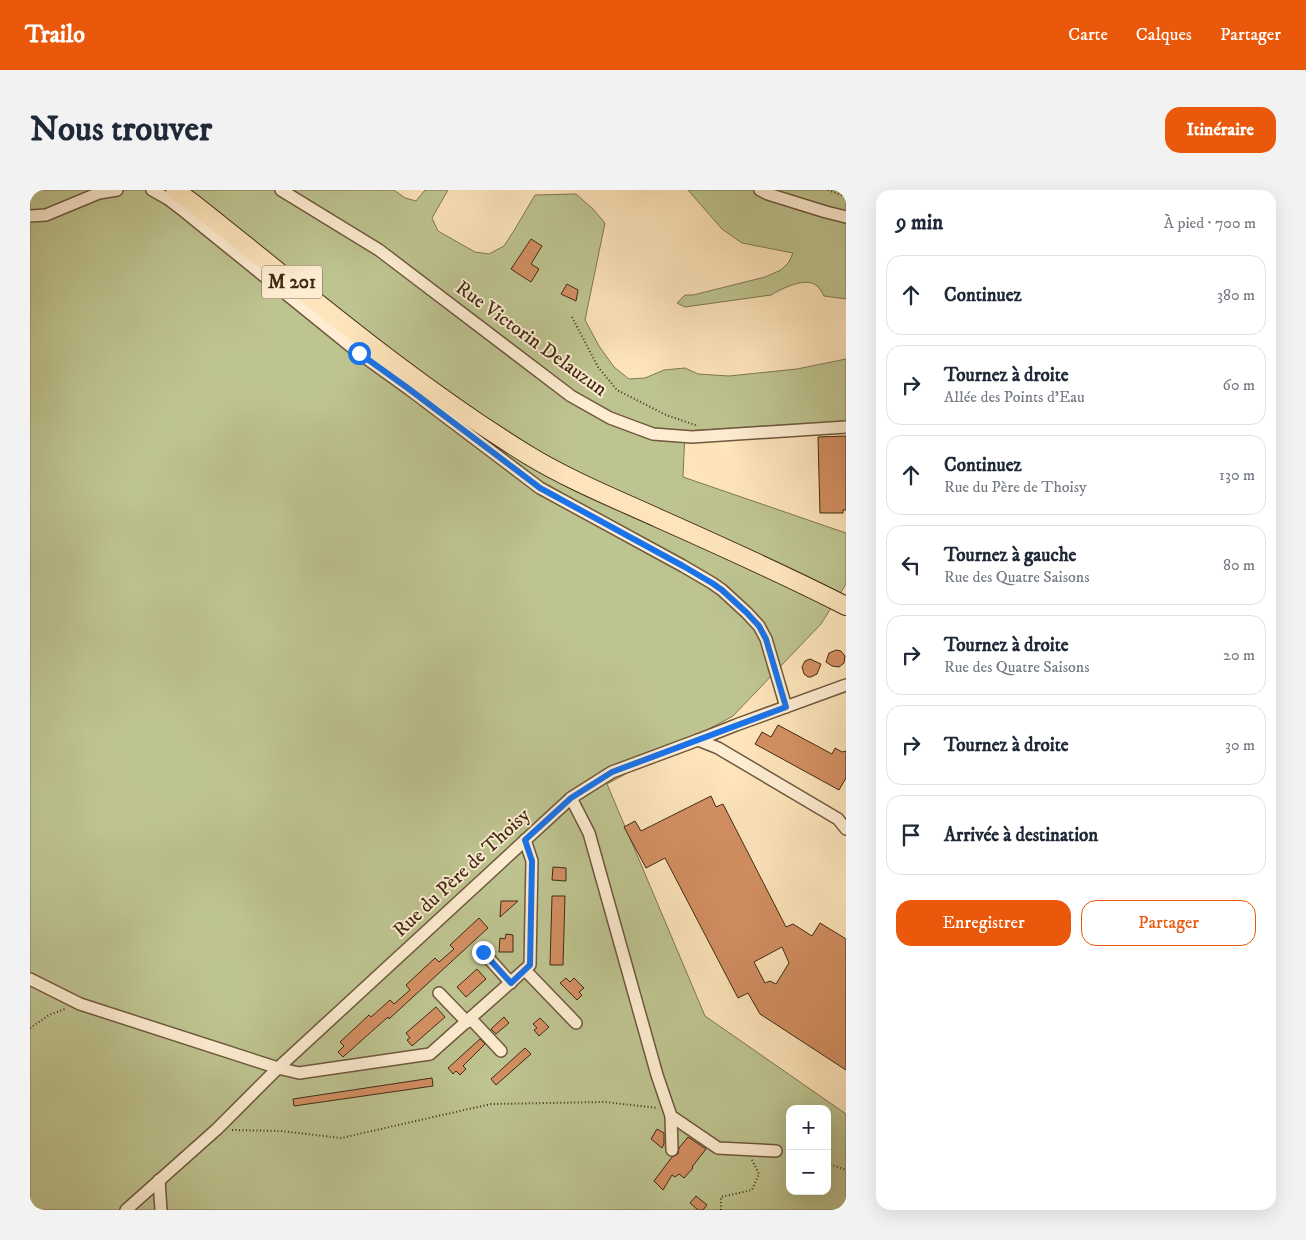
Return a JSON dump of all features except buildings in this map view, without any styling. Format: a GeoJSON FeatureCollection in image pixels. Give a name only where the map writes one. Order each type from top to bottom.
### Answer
{"type":"FeatureCollection","features":[{"type":"Feature","properties":{"kind":"highway","name":"M 201"},"geometry":{"type":"LineString","coordinates":[[175,190],[409,375],[529,456],[594,490],[742,555],[846,606]]}},
{"type":"Feature","properties":{"kind":"highway","name":"M 201"},"geometry":{"type":"LineString","coordinates":[[189,190],[414,365],[502,427],[602,481],[747,546],[846,595]]}},
{"type":"Feature","properties":{"kind":"street"},"geometry":{"type":"LineString","coordinates":[[30,216],[46,215],[99,193],[117,190]]}},
{"type":"Feature","properties":{"kind":"street"},"geometry":{"type":"LineString","coordinates":[[152,190],[186,212],[359,353],[540,488],[683,566],[722,590],[759,626],[766,639],[786,707]]}},
{"type":"Feature","properties":{"kind":"street","name":"Rue Victorin Delauzun"},"geometry":{"type":"LineString","coordinates":[[281,190],[379,250],[571,396],[610,418],[652,434],[692,437],[846,427]]}},
{"type":"Feature","properties":{"kind":"street"},"geometry":{"type":"LineString","coordinates":[[760,190],[846,217]]}},
{"type":"Feature","properties":{"kind":"street","name":"Rue du Père de Thoisy"},"geometry":{"type":"LineString","coordinates":[[126,1210],[217,1129],[278,1068],[571,798],[612,772],[846,685]]}},
{"type":"Feature","properties":{"kind":"street"},"geometry":{"type":"LineString","coordinates":[[698,740],[718,748],[842,819],[846,829]]}},
{"type":"Feature","properties":{"kind":"street"},"geometry":{"type":"LineString","coordinates":[[571,798],[589,833],[657,1075],[670,1113],[672,1150]]}},
{"type":"Feature","properties":{"kind":"street"},"geometry":{"type":"LineString","coordinates":[[30,979],[80,1004],[278,1068],[299,1073],[430,1054],[530,965],[532,861],[525,840]]}},
{"type":"Feature","properties":{"kind":"street"},"geometry":{"type":"LineString","coordinates":[[483,952],[511,983]]}},
{"type":"Feature","properties":{"kind":"street"},"geometry":{"type":"LineString","coordinates":[[525,970],[576,1023]]}},
{"type":"Feature","properties":{"kind":"street"},"geometry":{"type":"LineString","coordinates":[[439,993],[500,1051]]}},
{"type":"Feature","properties":{"kind":"street"},"geometry":{"type":"LineString","coordinates":[[670,1113],[718,1148],[776,1151]]}},
{"type":"Feature","properties":{"kind":"street"},"geometry":{"type":"LineString","coordinates":[[159,1180],[161,1210]]}},
{"type":"Feature","properties":{"kind":"path"},"geometry":{"type":"LineString","coordinates":[[828,190],[846,197]]}},
{"type":"Feature","properties":{"kind":"path"},"geometry":{"type":"LineString","coordinates":[[572,316],[598,367],[617,390],[666,415],[701,426]]}},
{"type":"Feature","properties":{"kind":"path"},"geometry":{"type":"LineString","coordinates":[[30,1028],[49,1015],[80,1004]]}},
{"type":"Feature","properties":{"kind":"path"},"geometry":{"type":"LineString","coordinates":[[217,1129],[281,1132],[341,1138],[491,1104],[605,1102],[670,1113]]}},
{"type":"Feature","properties":{"kind":"path"},"geometry":{"type":"LineString","coordinates":[[721,1210],[721,1197],[752,1190],[759,1174],[746,1149]]}},
{"type":"Feature","properties":{"kind":"path"},"geometry":{"type":"LineString","coordinates":[[831,1164],[846,1170]]}},
{"type":"Feature","properties":{"kind":"green space"},"geometry":{"type":"Polygon","coordinates":[[[30,190],[394,190],[405,198],[416,201],[425,190],[448,190],[432,218],[438,231],[475,252],[489,254],[504,246],[535,195],[576,194],[605,223],[585,320],[599,346],[614,367],[629,379],[645,378],[664,370],[685,368],[698,374],[729,376],[797,369],[846,359],[846,421],[685,431],[683,477],[846,533],[846,584],[821,624],[733,716],[607,784],[705,1016],[846,1114],[846,1210],[30,1210],[30,190]]]}},
{"type":"Feature","properties":{"kind":"green space"},"geometry":{"type":"Polygon","coordinates":[[[688,190],[846,190],[846,299],[824,296],[817,286],[807,282],[794,284],[771,295],[685,307],[677,303],[685,295],[693,295],[765,277],[781,270],[789,262],[793,253],[742,243],[722,229],[688,190]]]}},
{"type":"Feature","properties":{"kind":"route"},"geometry":{"type":"LineString","coordinates":[[359,353],[540,488],[683,566],[722,590],[759,626],[766,639],[786,707],[612,772],[571,798],[525,840],[532,861],[530,965],[511,983],[483,952]]}}]}
